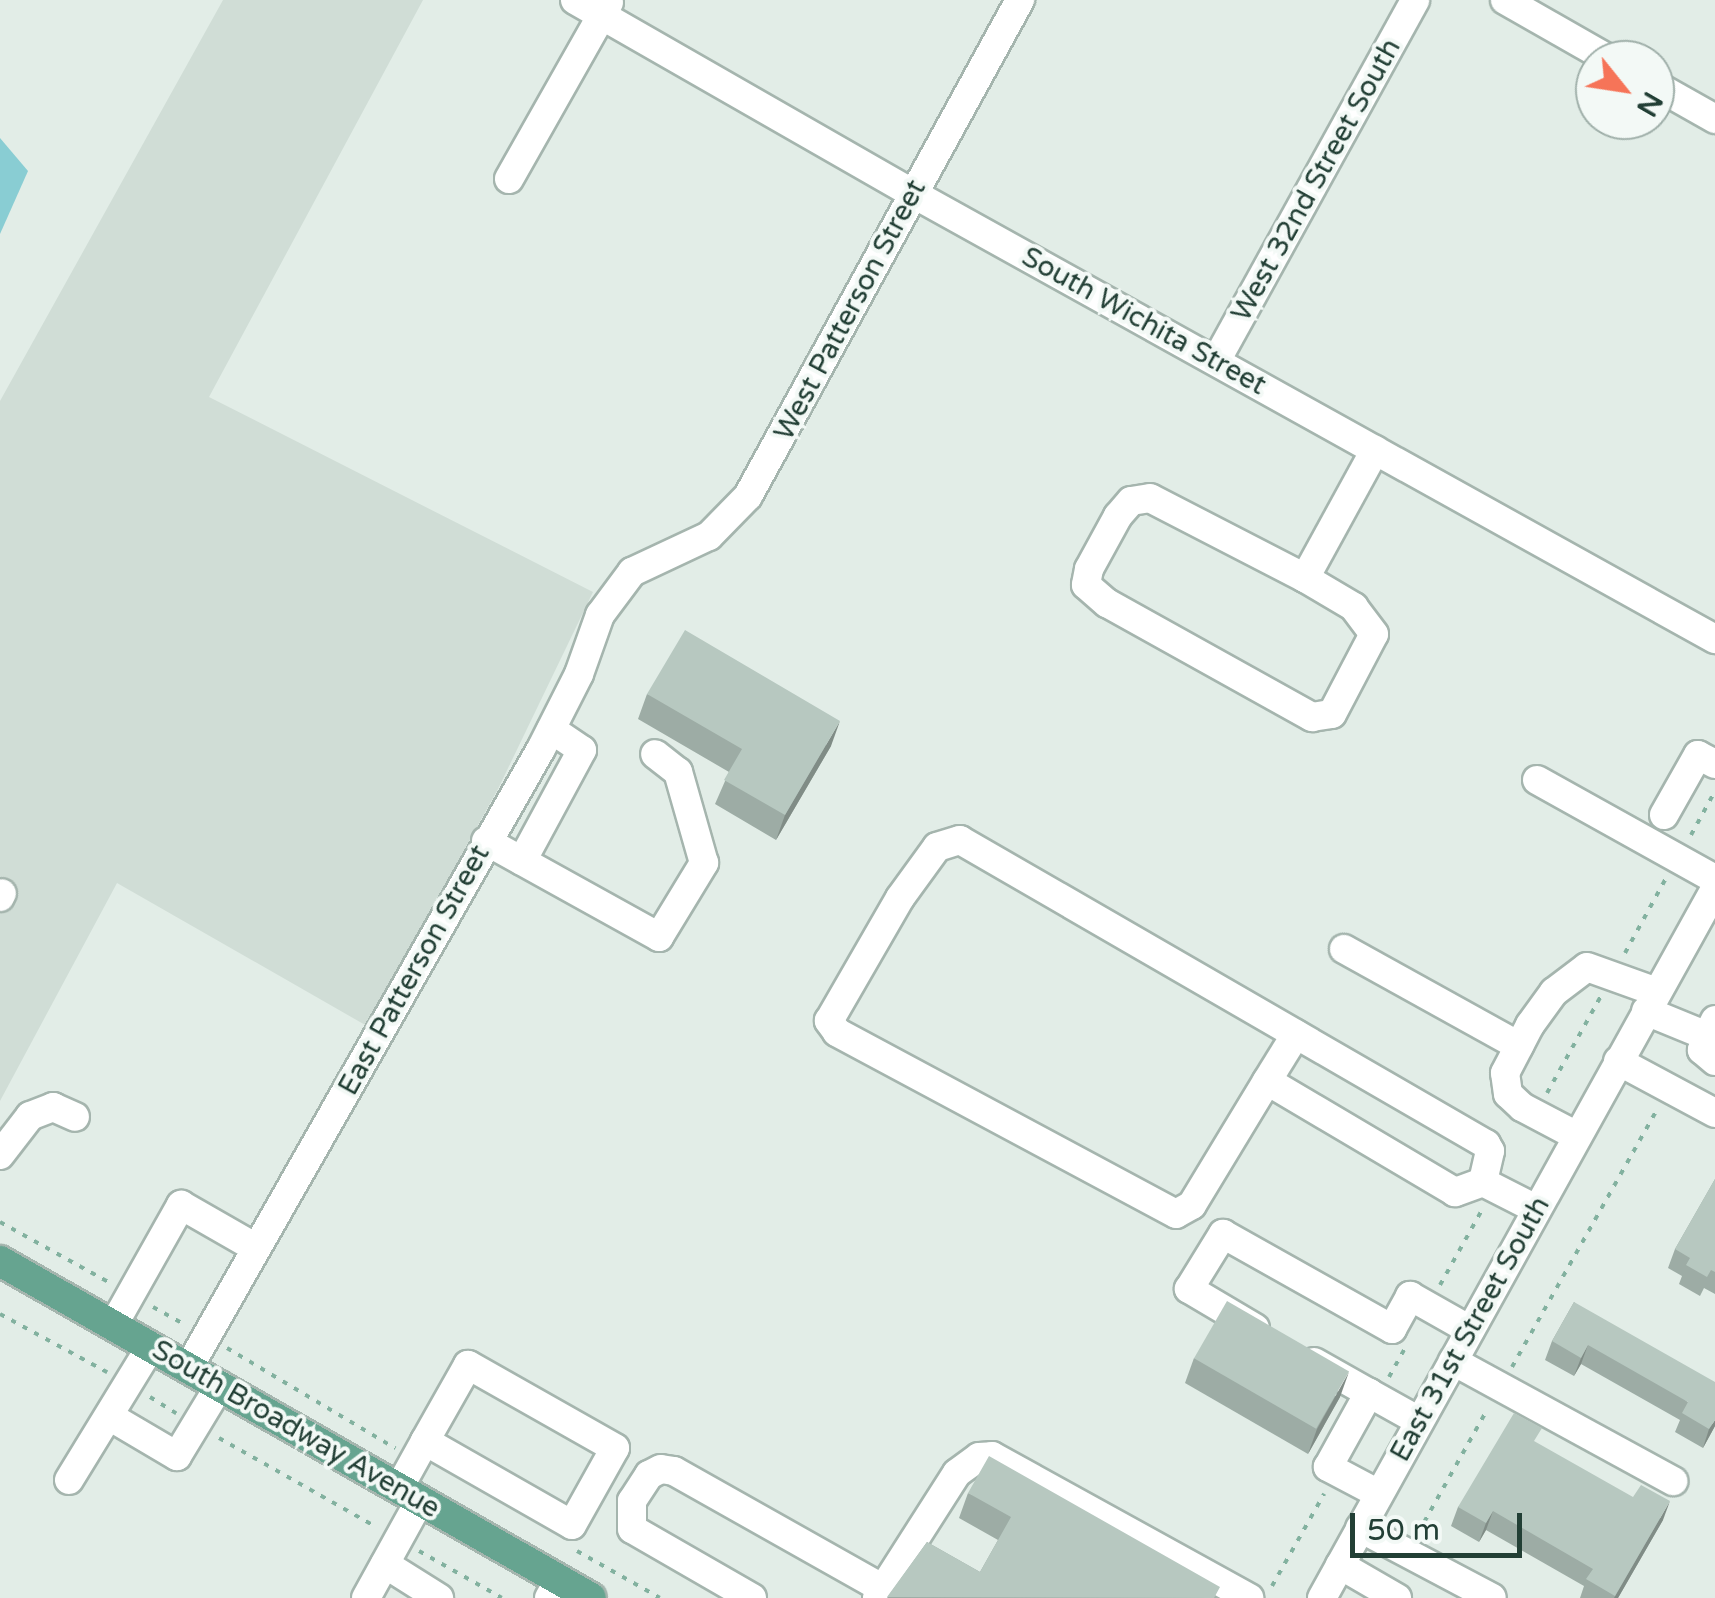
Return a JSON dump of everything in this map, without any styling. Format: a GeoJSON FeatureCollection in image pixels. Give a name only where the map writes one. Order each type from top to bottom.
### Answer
{"type":"FeatureCollection","features":[{"type":"Feature","properties":{"kind":"main road","name":"South Broadway Avenue"},"geometry":{"type":"LineString","coordinates":[[0,1261],[410,1494],[554,1589],[591,1598]]}},
{"type":"Feature","properties":{"kind":"street","name":"South Wichita Street"},"geometry":{"type":"LineString","coordinates":[[575,0],[606,8],[912,193],[1715,639]]}},
{"type":"Feature","properties":{"kind":"street","name":"West Patterson Street"},"geometry":{"type":"LineString","coordinates":[[632,572],[709,536],[748,496],[1020,0]]}},
{"type":"Feature","properties":{"kind":"street","name":"West 32nd Street South"},"geometry":{"type":"LineString","coordinates":[[1216,360],[1416,0]]}},
{"type":"Feature","properties":{"kind":"street"},"geometry":{"type":"LineString","coordinates":[[1505,0],[1575,40]]}},
{"type":"Feature","properties":{"kind":"street"},"geometry":{"type":"LineString","coordinates":[[509,179],[606,8]]}},
{"type":"Feature","properties":{"kind":"street"},"geometry":{"type":"LineString","coordinates":[[1675,96],[1715,119]]}},
{"type":"Feature","properties":{"kind":"street"},"geometry":{"type":"LineString","coordinates":[[1305,578],[1376,450]]}},
{"type":"Feature","properties":{"kind":"street"},"geometry":{"type":"LineString","coordinates":[[1150,498],[1305,578],[1354,607],[1374,634],[1340,704],[1322,718],[1312,717],[1106,603],[1086,585],[1089,569],[1118,516],[1131,501],[1150,498]]}},
{"type":"Feature","properties":{"kind":"street","name":"East Patterson Street"},"geometry":{"type":"LineString","coordinates":[[189,1367],[551,729],[580,674],[600,615],[632,572]]}},
{"type":"Feature","properties":{"kind":"street"},"geometry":{"type":"LineString","coordinates":[[522,861],[582,750],[551,729]]}},
{"type":"Feature","properties":{"kind":"street"},"geometry":{"type":"LineString","coordinates":[[486,842],[659,937],[704,863],[678,772],[655,754]]}},
{"type":"Feature","properties":{"kind":"street"},"geometry":{"type":"LineString","coordinates":[[1664,815],[1698,754],[1715,764]]}},
{"type":"Feature","properties":{"kind":"street"},"geometry":{"type":"LineString","coordinates":[[1537,780],[1715,879]]}},
{"type":"Feature","properties":{"kind":"street"},"geometry":{"type":"LineString","coordinates":[[1296,1034],[1192,1205],[1176,1214],[837,1032],[829,1021],[900,898],[937,846],[960,840],[1296,1034],[1486,1144],[1490,1151],[1483,1182]]}},
{"type":"Feature","properties":{"kind":"street","name":"East 31st Street South"},"geometry":{"type":"LineString","coordinates":[[1322,1598],[1715,889]]}},
{"type":"Feature","properties":{"kind":"street"},"geometry":{"type":"LineString","coordinates":[[1344,948],[1519,1046]]}},
{"type":"Feature","properties":{"kind":"street"},"geometry":{"type":"LineString","coordinates":[[1577,1136],[1522,1108],[1508,1094],[1505,1073],[1554,992],[1587,967],[1712,1039]]}},
{"type":"Feature","properties":{"kind":"street"},"geometry":{"type":"LineString","coordinates":[[1618,1061],[1715,1114]]}},
{"type":"Feature","properties":{"kind":"street"},"geometry":{"type":"LineString","coordinates":[[1267,1081],[1455,1192],[1483,1182],[1536,1209]]}},
{"type":"Feature","properties":{"kind":"street"},"geometry":{"type":"LineString","coordinates":[[0,1155],[30,1116],[53,1106],[75,1117]]}},
{"type":"Feature","properties":{"kind":"street"},"geometry":{"type":"LineString","coordinates":[[114,1324],[181,1205],[256,1248]]}},
{"type":"Feature","properties":{"kind":"street"},"geometry":{"type":"LineString","coordinates":[[1419,1421],[1188,1289],[1222,1234],[1392,1329],[1410,1296],[1470,1330]]}},
{"type":"Feature","properties":{"kind":"street"},"geometry":{"type":"LineString","coordinates":[[69,1480],[152,1346]]}},
{"type":"Feature","properties":{"kind":"street"},"geometry":{"type":"LineString","coordinates":[[1452,1361],[1673,1482]]}},
{"type":"Feature","properties":{"kind":"street"},"geometry":{"type":"LineString","coordinates":[[366,1598],[392,1552],[420,1450],[468,1365],[616,1448],[572,1524],[420,1450]]}},
{"type":"Feature","properties":{"kind":"street"},"geometry":{"type":"LineString","coordinates":[[108,1416],[177,1456],[220,1385]]}},
{"type":"Feature","properties":{"kind":"street"},"geometry":{"type":"LineString","coordinates":[[1369,1393],[1328,1467],[1378,1494]]}},
{"type":"Feature","properties":{"kind":"street"},"geometry":{"type":"LineString","coordinates":[[752,1598],[632,1529],[632,1501],[648,1475],[661,1468],[674,1471],[880,1594],[957,1473],[979,1457],[992,1456],[1250,1598]]}},
{"type":"Feature","properties":{"kind":"street"},"geometry":{"type":"LineString","coordinates":[[1360,1528],[1492,1598]]}},
{"type":"Feature","properties":{"kind":"street"},"geometry":{"type":"LineString","coordinates":[[392,1552],[439,1598]]}},
{"type":"Feature","properties":{"kind":"street"},"geometry":{"type":"LineString","coordinates":[[1340,1565],[1397,1598]]}},
{"type":"Feature","properties":{"kind":"path"},"geometry":{"type":"LineString","coordinates":[[1407,1553],[1670,1089]]}},
{"type":"Feature","properties":{"kind":"path"},"geometry":{"type":"LineString","coordinates":[[0,1222],[420,1450]]}},
{"type":"Feature","properties":{"kind":"path"},"geometry":{"type":"LineString","coordinates":[[0,1314],[196,1424],[392,1552],[502,1598]]}},
{"type":"Feature","properties":{"kind":"path"},"geometry":{"type":"LineString","coordinates":[[562,1543],[660,1598]]}},
{"type":"Feature","properties":{"kind":"shaded area"},"geometry":{"type":"Polygon","coordinates":[[[223,0],[423,0],[209,397],[593,592],[498,789],[367,1026],[117,883],[0,1101],[0,401],[223,0]]]}},
{"type":"Feature","properties":{"kind":"water"},"geometry":{"type":"Polygon","coordinates":[[[0,138],[28,171],[0,234],[0,138]]]}},
{"type":"Feature","properties":{"kind":"building"},"geometry":{"type":"Polygon","coordinates":[[[685,630],[840,721],[785,815],[724,780],[742,749],[647,694],[685,630]]]}},
{"type":"Feature","properties":{"kind":"building"},"geometry":{"type":"Polygon","coordinates":[[[1715,1179],[1715,1272],[1711,1270],[1707,1277],[1686,1265],[1690,1258],[1675,1249],[1715,1179]]]}},
{"type":"Feature","properties":{"kind":"building"},"geometry":{"type":"Polygon","coordinates":[[[1227,1301],[1349,1372],[1316,1429],[1194,1358],[1227,1301]]]}},
{"type":"Feature","properties":{"kind":"building"},"geometry":{"type":"Polygon","coordinates":[[[1574,1302],[1715,1382],[1715,1420],[1709,1429],[1682,1413],[1688,1402],[1588,1345],[1581,1358],[1552,1341],[1574,1302]]]}},
{"type":"Feature","properties":{"kind":"building"},"geometry":{"type":"Polygon","coordinates":[[[1514,1413],[1542,1428],[1534,1441],[1633,1497],[1641,1485],[1670,1501],[1615,1596],[1586,1579],[1593,1569],[1493,1511],[1486,1523],[1458,1507],[1514,1413]]]}},
{"type":"Feature","properties":{"kind":"building"},"geometry":{"type":"Polygon","coordinates":[[[989,1456],[1220,1587],[1214,1598],[887,1597],[927,1542],[980,1572],[1011,1517],[968,1493],[989,1456]]]}}]}
